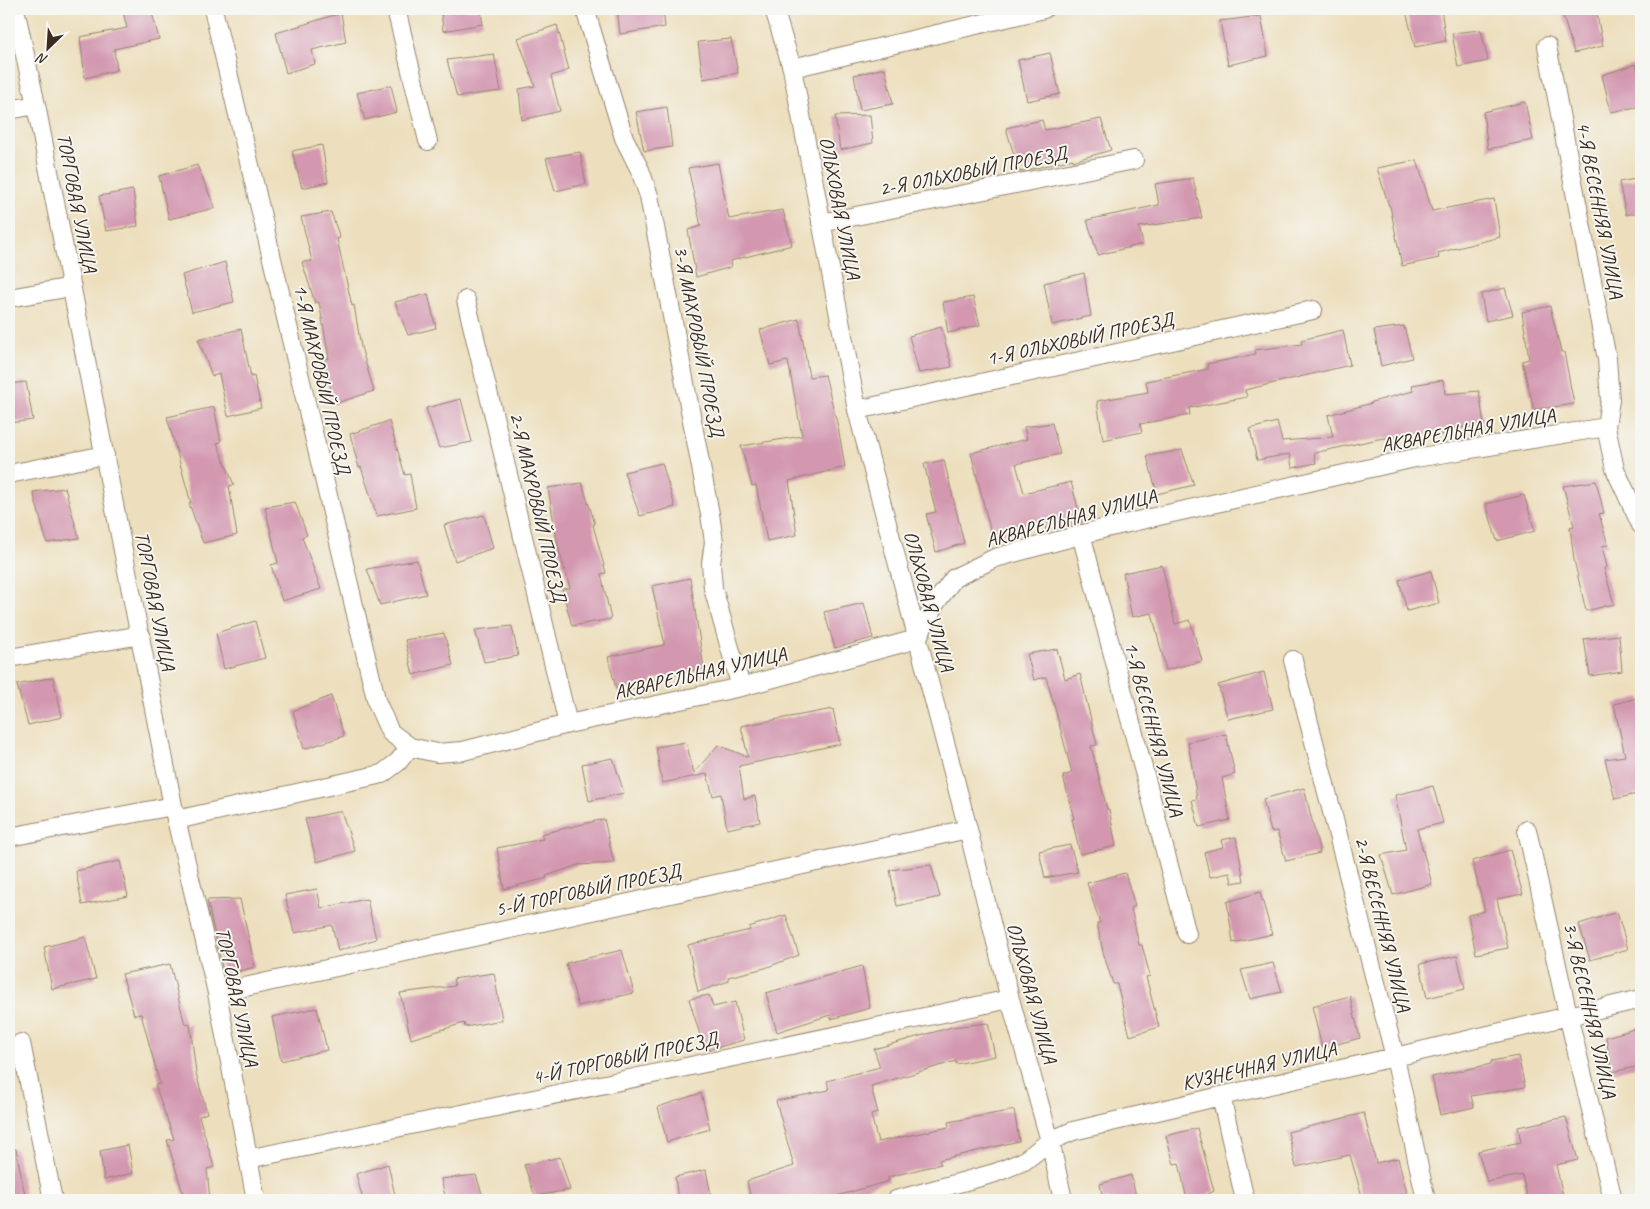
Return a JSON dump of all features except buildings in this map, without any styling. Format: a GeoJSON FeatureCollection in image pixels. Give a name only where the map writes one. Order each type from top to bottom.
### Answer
{"type":"FeatureCollection","features":[{"type":"Feature","properties":{"kind":"street","name":"ТОРГОВАЯ УЛИЦА"},"geometry":{"type":"LineString","coordinates":[[15,9],[36,105],[175,813],[217,993],[256,1200]]}},
{"type":"Feature","properties":{"kind":"street","name":"1-Я МАХРОВЫЙ ПРОЕЗД"},"geometry":{"type":"LineString","coordinates":[[213,9],[377,703],[390,732],[410,747]]}},
{"type":"Feature","properties":{"kind":"street"},"geometry":{"type":"LineString","coordinates":[[396,9],[428,141]]}},
{"type":"Feature","properties":{"kind":"street","name":"3-Я МАХРОВЫЙ ПРОЕЗД"},"geometry":{"type":"LineString","coordinates":[[586,9],[624,138],[640,170],[649,196],[710,514],[714,542],[711,563],[713,588],[742,687]]}},
{"type":"Feature","properties":{"kind":"street","name":"ОЛЬХОВАЯ УЛИЦА"},"geometry":{"type":"LineString","coordinates":[[774,9],[792,68],[857,410],[1064,1200]]}},
{"type":"Feature","properties":{"kind":"street"},"geometry":{"type":"LineString","coordinates":[[792,68],[1044,9]]}},
{"type":"Feature","properties":{"kind":"street","name":"4-Я ВЕСЕННЯЯ УЛИЦА"},"geometry":{"type":"LineString","coordinates":[[1548,46],[1607,359],[1610,400],[1606,428],[1615,469],[1641,525]]}},
{"type":"Feature","properties":{"kind":"street"},"geometry":{"type":"LineString","coordinates":[[9,110],[36,105]]}},
{"type":"Feature","properties":{"kind":"street","name":"2-Я ОЛЬХОВЫЙ ПРОЕЗД"},"geometry":{"type":"LineString","coordinates":[[821,223],[1134,160]]}},
{"type":"Feature","properties":{"kind":"street"},"geometry":{"type":"LineString","coordinates":[[9,298],[72,287]]}},
{"type":"Feature","properties":{"kind":"street","name":"2-Я МАХРОВЫЙ ПРОЕЗД"},"geometry":{"type":"LineString","coordinates":[[466,300],[568,724]]}},
{"type":"Feature","properties":{"kind":"street","name":"1-Я ОЛЬХОВЫЙ ПРОЕЗД"},"geometry":{"type":"LineString","coordinates":[[857,410],[1313,310]]}},
{"type":"Feature","properties":{"kind":"street","name":"АКВАРЕЛЬНАЯ УЛИЦА"},"geometry":{"type":"LineString","coordinates":[[410,747],[437,752],[463,750],[568,724],[742,687],[917,639],[935,604],[954,578],[994,558],[1081,534],[1415,458],[1606,428]]}},
{"type":"Feature","properties":{"kind":"street"},"geometry":{"type":"LineString","coordinates":[[9,474],[105,455]]}},
{"type":"Feature","properties":{"kind":"street","name":"1-Я ВЕСЕННЯЯ УЛИЦА"},"geometry":{"type":"LineString","coordinates":[[1081,534],[1187,934]]}},
{"type":"Feature","properties":{"kind":"street"},"geometry":{"type":"LineString","coordinates":[[9,658],[141,635]]}},
{"type":"Feature","properties":{"kind":"street","name":"2-Я ВЕСЕННЯЯ УЛИЦА"},"geometry":{"type":"LineString","coordinates":[[1293,660],[1395,1057],[1426,1200]]}},
{"type":"Feature","properties":{"kind":"street"},"geometry":{"type":"LineString","coordinates":[[9,837],[175,813],[382,774],[398,762],[410,747]]}},
{"type":"Feature","properties":{"kind":"street","name":"5-Й ТОРГОВЫЙ ПРОЕЗД"},"geometry":{"type":"LineString","coordinates":[[217,993],[968,828]]}},
{"type":"Feature","properties":{"kind":"street","name":"3-Я ВЕСЕННЯЯ УЛИЦА"},"geometry":{"type":"LineString","coordinates":[[1527,830],[1568,1015],[1613,1200]]}},
{"type":"Feature","properties":{"kind":"street","name":"КУЗНЕЧНАЯ УЛИЦА"},"geometry":{"type":"LineString","coordinates":[[896,1200],[996,1173],[1024,1161],[1050,1141],[1073,1131],[1641,998]]}},
{"type":"Feature","properties":{"kind":"street","name":"4-Й ТОРГОВЫЙ ПРОЕЗД"},"geometry":{"type":"LineString","coordinates":[[248,1159],[1010,999]]}},
{"type":"Feature","properties":{"kind":"street"},"geometry":{"type":"LineString","coordinates":[[21,1043],[53,1200]]}},
{"type":"Feature","properties":{"kind":"street"},"geometry":{"type":"LineString","coordinates":[[1221,1096],[1246,1200]]}}]}
